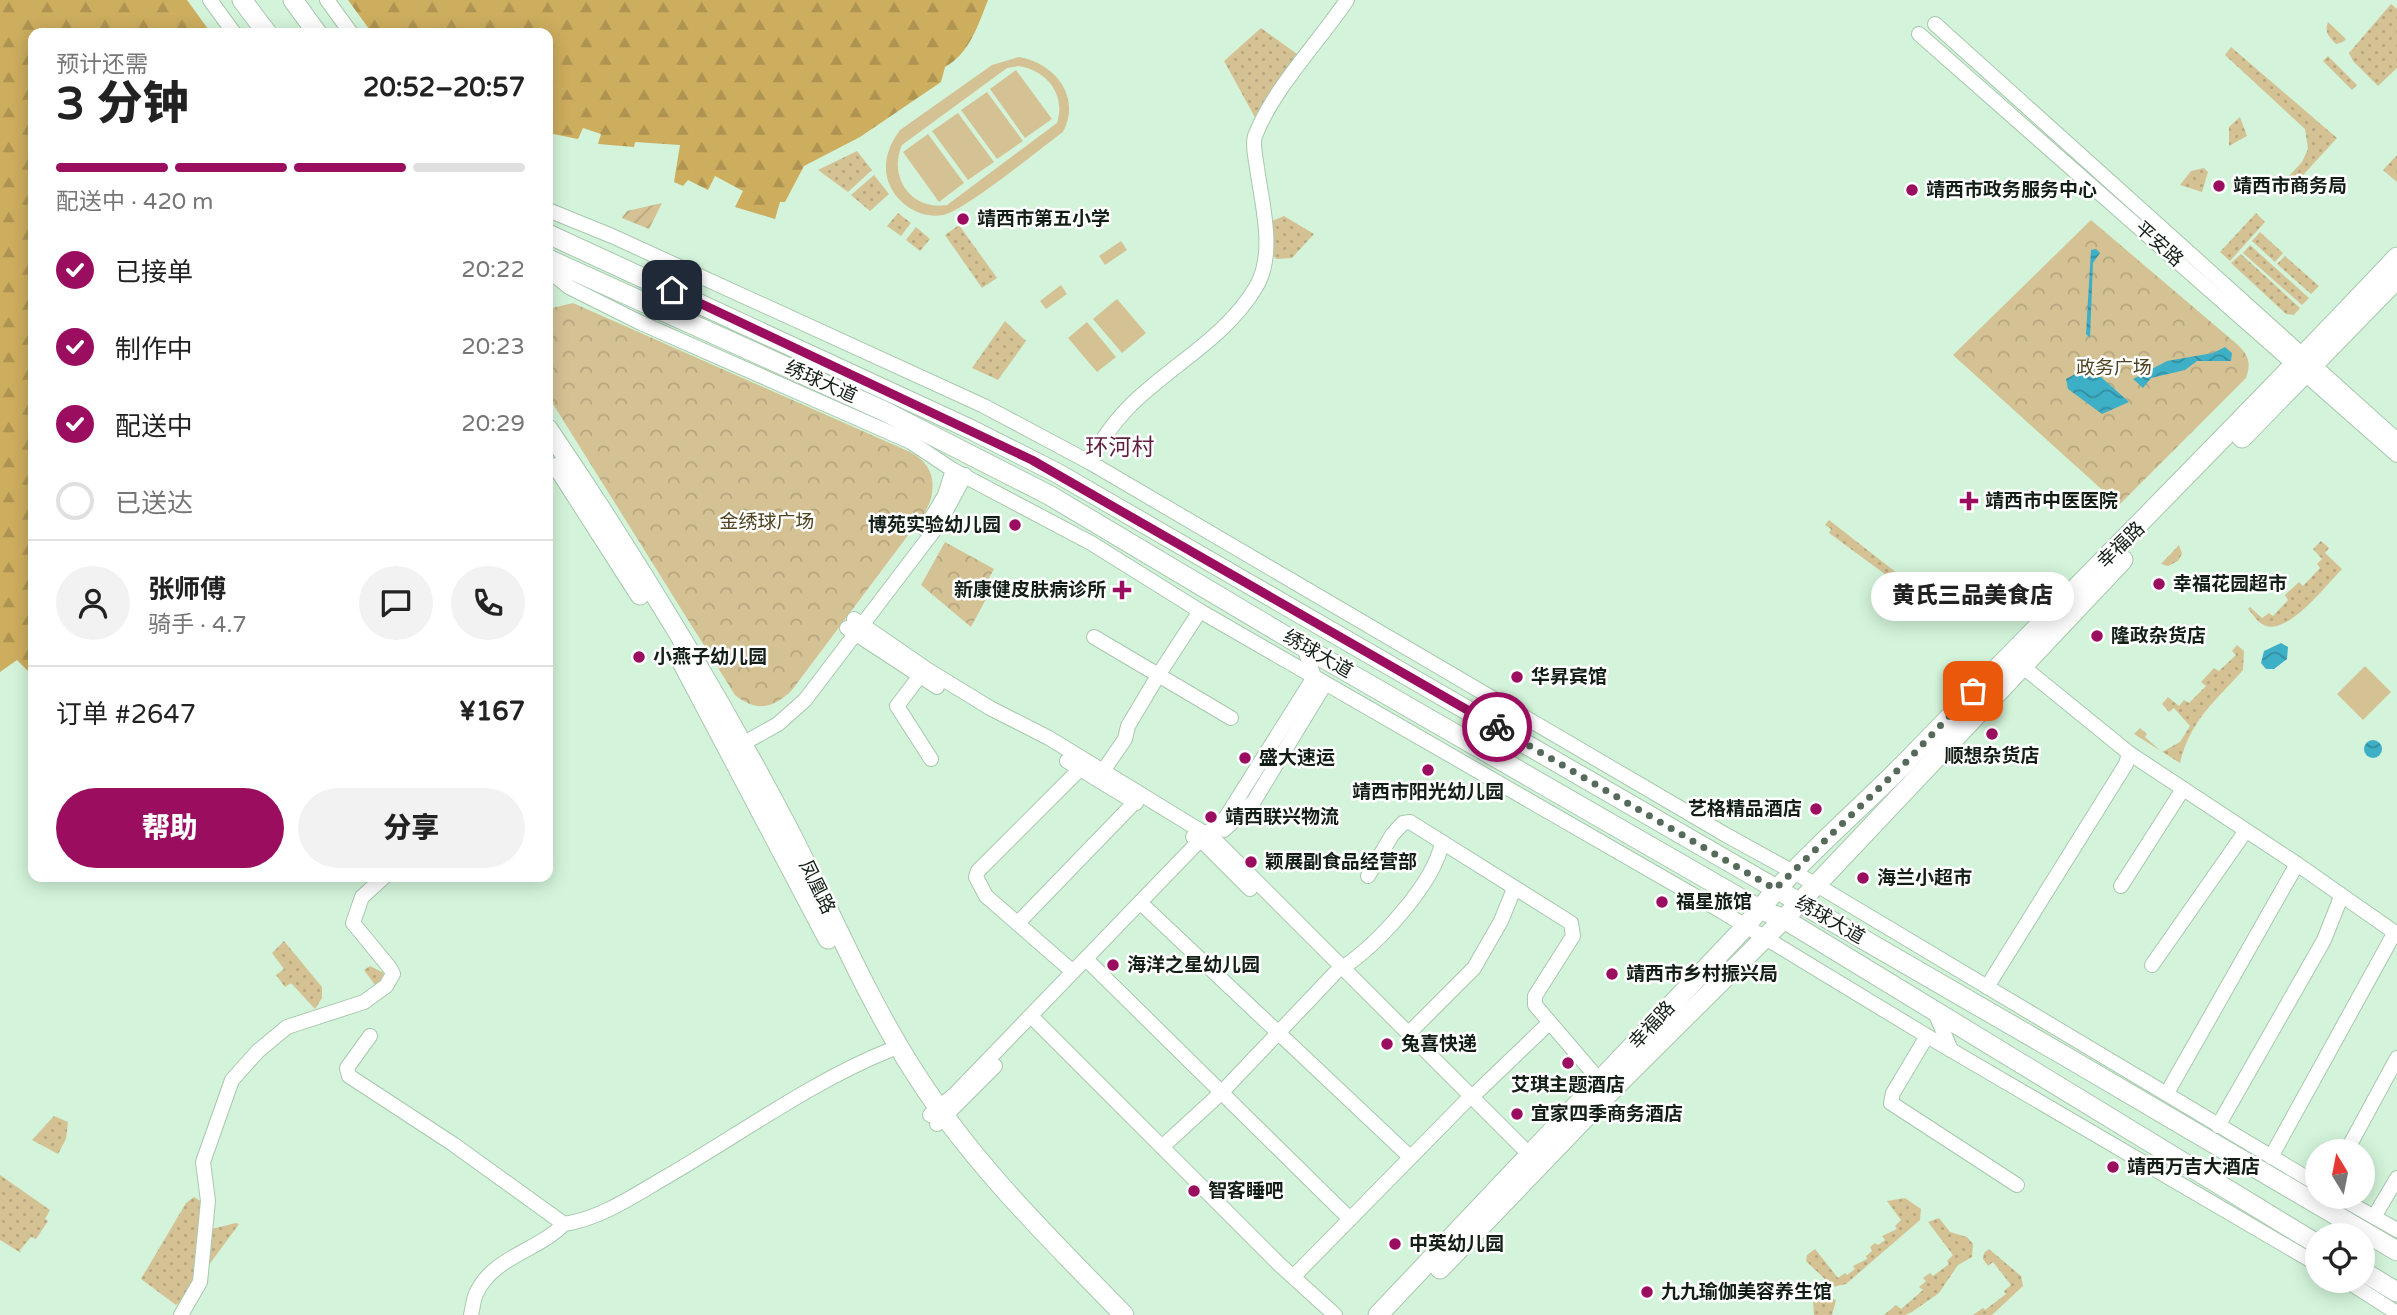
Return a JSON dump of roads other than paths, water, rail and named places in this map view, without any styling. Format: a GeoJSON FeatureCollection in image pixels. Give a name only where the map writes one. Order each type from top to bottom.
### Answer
{"type":"FeatureCollection","features":[{"type":"Feature","properties":{"kind":"main road"},"geometry":{"type":"LineString","coordinates":[[242,0],[263,28]]}},
{"type":"Feature","properties":{"kind":"main road"},"geometry":{"type":"LineString","coordinates":[[293,0],[313,28]]}},
{"type":"Feature","properties":{"kind":"main road","name":"绣球大道"},"geometry":{"type":"LineString","coordinates":[[553,236],[1032,460],[1992,1014],[2305,1186]]}},
{"type":"Feature","properties":{"kind":"main road","name":"幸福路"},"geometry":{"type":"LineString","coordinates":[[1395,1315],[1784,919],[2306,365],[2397,257]]}},
{"type":"Feature","properties":{"kind":"main road","name":"绣球大道"},"geometry":{"type":"LineString","coordinates":[[553,261],[884,411],[974,455],[1110,530],[1304,647],[1759,909],[1784,919],[2305,1237]]}},
{"type":"Feature","properties":{"kind":"main road","name":"幸福路"},"geometry":{"type":"LineString","coordinates":[[1378,1315],[1746,926],[1792,871],[1907,761],[2306,365],[2397,279]]}},
{"type":"Feature","properties":{"kind":"main road","name":"凤凰路"},"geometry":{"type":"LineString","coordinates":[[553,437],[707,676],[734,743],[834,950],[890,1050],[1020,1221],[1107,1315]]}},
{"type":"Feature","properties":{"kind":"main road","name":"凤凰路"},"geometry":{"type":"LineString","coordinates":[[553,460],[734,743],[938,1116],[1050,1239],[1124,1315]]}},
{"type":"Feature","properties":{"kind":"main road","name":"绣球大道"},"geometry":{"type":"LineString","coordinates":[[2339,1209],[2397,1251]]}},
{"type":"Feature","properties":{"kind":"main road"},"geometry":{"type":"LineString","coordinates":[[2375,1279],[2397,1292]]}},
{"type":"Feature","properties":{"kind":"street"},"geometry":{"type":"LineString","coordinates":[[210,0],[230,28]]}},
{"type":"Feature","properties":{"kind":"street"},"geometry":{"type":"LineString","coordinates":[[327,0],[347,28]]}},
{"type":"Feature","properties":{"kind":"street"},"geometry":{"type":"LineString","coordinates":[[1091,463],[1104,435],[1131,403],[1228,323],[1256,287],[1265,261],[1265,243],[1254,138],[1278,96],[1347,0]]}},
{"type":"Feature","properties":{"kind":"street","name":"平安路"},"geometry":{"type":"LineString","coordinates":[[1935,24],[2306,365],[2397,455]]}},
{"type":"Feature","properties":{"kind":"street","name":"平安路"},"geometry":{"type":"LineString","coordinates":[[1919,34],[2397,440]]}},
{"type":"Feature","properties":{"kind":"street"},"geometry":{"type":"LineString","coordinates":[[553,212],[612,236],[984,406],[1091,463],[1815,884],[2167,1093],[2271,1157],[2305,1184]]}},
{"type":"Feature","properties":{"kind":"street"},"geometry":{"type":"LineString","coordinates":[[553,275],[569,288],[641,323],[911,442],[959,473],[1127,565],[1200,611],[1746,926],[1927,1036],[2305,1257]]}},
{"type":"Feature","properties":{"kind":"street"},"geometry":{"type":"LineString","coordinates":[[765,308],[778,340]]}},
{"type":"Feature","properties":{"kind":"street"},"geometry":{"type":"LineString","coordinates":[[734,743],[792,713],[931,522],[959,473]]}},
{"type":"Feature","properties":{"kind":"street"},"geometry":{"type":"LineString","coordinates":[[1110,530],[1127,565]]}},
{"type":"Feature","properties":{"kind":"street"},"geometry":{"type":"LineString","coordinates":[[1256,560],[1261,591]]}},
{"type":"Feature","properties":{"kind":"street"},"geometry":{"type":"LineString","coordinates":[[1203,586],[1216,620]]}},
{"type":"Feature","properties":{"kind":"street"},"geometry":{"type":"LineString","coordinates":[[1104,771],[1125,739],[1128,726],[1159,674],[1200,611]]}},
{"type":"Feature","properties":{"kind":"street"},"geometry":{"type":"LineString","coordinates":[[855,626],[919,677],[1043,744],[1135,803],[1206,840]]}},
{"type":"Feature","properties":{"kind":"street"},"geometry":{"type":"LineString","coordinates":[[855,626],[1104,771],[1206,840],[1528,1159]]}},
{"type":"Feature","properties":{"kind":"street"},"geometry":{"type":"LineString","coordinates":[[1094,637],[1231,718]]}},
{"type":"Feature","properties":{"kind":"street"},"geometry":{"type":"LineString","coordinates":[[1304,647],[1319,680]]}},
{"type":"Feature","properties":{"kind":"street"},"geometry":{"type":"LineString","coordinates":[[2022,666],[2129,753],[2396,933],[2271,1157]]}},
{"type":"Feature","properties":{"kind":"street"},"geometry":{"type":"LineString","coordinates":[[919,677],[897,706],[931,759]]}},
{"type":"Feature","properties":{"kind":"street"},"geometry":{"type":"LineString","coordinates":[[1459,679],[1461,706]]}},
{"type":"Feature","properties":{"kind":"street"},"geometry":{"type":"LineString","coordinates":[[938,1116],[1036,1021],[1146,908],[1206,840],[1226,817],[1319,680]]}},
{"type":"Feature","properties":{"kind":"street"},"geometry":{"type":"LineString","coordinates":[[1442,725],[1449,753]]}},
{"type":"Feature","properties":{"kind":"street"},"geometry":{"type":"LineString","coordinates":[[1982,985],[2126,764],[2129,753]]}},
{"type":"Feature","properties":{"kind":"street"},"geometry":{"type":"LineString","coordinates":[[1591,755],[1599,786]]}},
{"type":"Feature","properties":{"kind":"street"},"geometry":{"type":"LineString","coordinates":[[1072,971],[986,896],[976,882],[978,871],[1080,769]]}},
{"type":"Feature","properties":{"kind":"street"},"geometry":{"type":"LineString","coordinates":[[2121,886],[2183,789]]}},
{"type":"Feature","properties":{"kind":"street"},"geometry":{"type":"LineString","coordinates":[[1557,791],[1573,827]]}},
{"type":"Feature","properties":{"kind":"street"},"geometry":{"type":"LineString","coordinates":[[1018,923],[1135,803]]}},
{"type":"Feature","properties":{"kind":"street"},"geometry":{"type":"LineString","coordinates":[[1368,876],[1391,835],[1403,823],[1415,824],[1514,889],[1561,916],[1574,927],[1573,936],[1535,996],[1535,1005],[1548,1024],[1600,1081]]}},
{"type":"Feature","properties":{"kind":"street"},"geometry":{"type":"LineString","coordinates":[[2152,965],[2245,832]]}},
{"type":"Feature","properties":{"kind":"street"},"geometry":{"type":"LineString","coordinates":[[938,1116],[1072,971],[1206,840]]}},
{"type":"Feature","properties":{"kind":"street"},"geometry":{"type":"LineString","coordinates":[[1163,1147],[1222,1092],[1338,970],[1371,945],[1403,912],[1437,858],[1442,842]]}},
{"type":"Feature","properties":{"kind":"street"},"geometry":{"type":"LineString","coordinates":[[1741,843],[1744,871]]}},
{"type":"Feature","properties":{"kind":"street"},"geometry":{"type":"LineString","coordinates":[[2167,1093],[2297,864]]}},
{"type":"Feature","properties":{"kind":"street"},"geometry":{"type":"LineString","coordinates":[[181,1315],[200,1282],[208,1200],[203,1162],[232,1080],[258,1051],[286,1027],[351,1008],[386,986],[393,974],[353,923],[362,897],[378,882]]}},
{"type":"Feature","properties":{"kind":"street"},"geometry":{"type":"LineString","coordinates":[[1408,1034],[1474,968],[1501,921],[1514,889]]}},
{"type":"Feature","properties":{"kind":"street"},"geometry":{"type":"LineString","coordinates":[[2218,1126],[2324,940],[2341,897]]}},
{"type":"Feature","properties":{"kind":"street"},"geometry":{"type":"LineString","coordinates":[[1146,908],[1409,1156]]}},
{"type":"Feature","properties":{"kind":"street"},"geometry":{"type":"LineString","coordinates":[[1091,964],[1350,1219]]}},
{"type":"Feature","properties":{"kind":"street"},"geometry":{"type":"LineString","coordinates":[[1338,970],[1408,1034],[1469,1099]]}},
{"type":"Feature","properties":{"kind":"street"},"geometry":{"type":"LineString","coordinates":[[1982,985],[1992,1014]]}},
{"type":"Feature","properties":{"kind":"street"},"geometry":{"type":"LineString","coordinates":[[1934,1010],[1951,1050]]}},
{"type":"Feature","properties":{"kind":"street"},"geometry":{"type":"LineString","coordinates":[[1036,1021],[1280,1265],[1295,1275],[1335,1315]]}},
{"type":"Feature","properties":{"kind":"street"},"geometry":{"type":"LineString","coordinates":[[1295,1275],[1409,1156],[1548,1024]]}},
{"type":"Feature","properties":{"kind":"street"},"geometry":{"type":"LineString","coordinates":[[370,1036],[346,1068],[349,1076],[453,1144],[564,1224]]}},
{"type":"Feature","properties":{"kind":"street"},"geometry":{"type":"LineString","coordinates":[[1927,1036],[1893,1093],[1891,1103],[2017,1185]]}},
{"type":"Feature","properties":{"kind":"street"},"geometry":{"type":"LineString","coordinates":[[471,1315],[477,1292],[497,1268],[564,1224],[600,1213],[805,1095],[890,1050]]}},
{"type":"Feature","properties":{"kind":"street"},"geometry":{"type":"LineString","coordinates":[[2353,1139],[2397,1058]]}},
{"type":"Feature","properties":{"kind":"street"},"geometry":{"type":"LineString","coordinates":[[2152,1143],[2165,1175]]}},
{"type":"Feature","properties":{"kind":"street"},"geometry":{"type":"LineString","coordinates":[[2374,1217],[2397,1178]]}},
{"type":"Feature","properties":{"kind":"street"},"geometry":{"type":"LineString","coordinates":[[2360,1209],[2397,1230]]}},
{"type":"Feature","properties":{"kind":"street"},"geometry":{"type":"LineString","coordinates":[[2366,1293],[2397,1312]]}},
{"type":"Feature","properties":{"kind":"water"},"geometry":{"type":"Polygon","coordinates":[[[2096,249],[2100,253],[2093,263],[2090,338],[2086,334],[2091,250],[2096,249]]]}},
{"type":"Feature","properties":{"kind":"water"},"geometry":{"type":"Polygon","coordinates":[[[2225,347],[2232,353],[2231,361],[2197,361],[2185,370],[2151,378],[2143,388],[2133,379],[2167,361],[2213,353],[2225,347]]]}},
{"type":"Feature","properties":{"kind":"water"},"geometry":{"type":"Polygon","coordinates":[[[2080,358],[2129,402],[2102,414],[2068,389],[2066,379],[2079,372],[2080,358]]]}},
{"type":"Feature","properties":{"kind":"water"},"geometry":{"type":"Polygon","coordinates":[[[2281,643],[2288,647],[2287,659],[2274,669],[2266,669],[2261,663],[2264,651],[2281,643]]]}},
{"type":"Feature","properties":{"kind":"water"},"geometry":{"type":"Polygon","coordinates":[[[2373,740],[2379,743],[2382,749],[2379,755],[2373,758],[2367,755],[2364,749],[2367,743],[2373,740]]]}},
{"type":"Feature","properties":{"kind":"place","name":"靖西市商务局"},"geometry":{"type":"Point","coordinates":[2219,186]}},
{"type":"Feature","properties":{"kind":"place","name":"靖西市政务服务中心"},"geometry":{"type":"Point","coordinates":[1912,190]}},
{"type":"Feature","properties":{"kind":"place","name":"靖西市第五小学"},"geometry":{"type":"Point","coordinates":[963,219]}},
{"type":"Feature","properties":{"kind":"place","name":"靖西市中医医院"},"geometry":{"type":"Point","coordinates":[1969,501]}},
{"type":"Feature","properties":{"kind":"place","name":"博苑实验幼儿园"},"geometry":{"type":"Point","coordinates":[1015,525]}},
{"type":"Feature","properties":{"kind":"place","name":"幸福花园超市"},"geometry":{"type":"Point","coordinates":[2159,584]}},
{"type":"Feature","properties":{"kind":"place","name":"新康健皮肤病诊所"},"geometry":{"type":"Point","coordinates":[1122,590]}},
{"type":"Feature","properties":{"kind":"place","name":"隆政杂货店"},"geometry":{"type":"Point","coordinates":[2097,636]}},
{"type":"Feature","properties":{"kind":"place","name":"小燕子幼儿园"},"geometry":{"type":"Point","coordinates":[639,657]}},
{"type":"Feature","properties":{"kind":"place","name":"华昇宾馆"},"geometry":{"type":"Point","coordinates":[1517,677]}},
{"type":"Feature","properties":{"kind":"place","name":"黄氏三品美食店"},"geometry":{"type":"Point","coordinates":[1973,691]}},
{"type":"Feature","properties":{"kind":"place","name":"顺想杂货店"},"geometry":{"type":"Point","coordinates":[1992,734]}},
{"type":"Feature","properties":{"kind":"place","name":"盛大速运"},"geometry":{"type":"Point","coordinates":[1245,758]}},
{"type":"Feature","properties":{"kind":"place","name":"靖西市阳光幼儿园"},"geometry":{"type":"Point","coordinates":[1428,770]}},
{"type":"Feature","properties":{"kind":"place","name":"艺格精品酒店"},"geometry":{"type":"Point","coordinates":[1816,809]}},
{"type":"Feature","properties":{"kind":"place","name":"靖西联兴物流"},"geometry":{"type":"Point","coordinates":[1211,817]}},
{"type":"Feature","properties":{"kind":"place","name":"颖展副食品经营部"},"geometry":{"type":"Point","coordinates":[1251,862]}},
{"type":"Feature","properties":{"kind":"place","name":"海兰小超市"},"geometry":{"type":"Point","coordinates":[1863,878]}},
{"type":"Feature","properties":{"kind":"place","name":"福星旅馆"},"geometry":{"type":"Point","coordinates":[1662,902]}},
{"type":"Feature","properties":{"kind":"place","name":"海洋之星幼儿园"},"geometry":{"type":"Point","coordinates":[1113,965]}},
{"type":"Feature","properties":{"kind":"place","name":"靖西市乡村振兴局"},"geometry":{"type":"Point","coordinates":[1612,974]}},
{"type":"Feature","properties":{"kind":"place","name":"兔喜快递"},"geometry":{"type":"Point","coordinates":[1387,1044]}},
{"type":"Feature","properties":{"kind":"place","name":"艾琪主题酒店"},"geometry":{"type":"Point","coordinates":[1568,1063]}},
{"type":"Feature","properties":{"kind":"place","name":"宜家四季商务酒店"},"geometry":{"type":"Point","coordinates":[1517,1114]}},
{"type":"Feature","properties":{"kind":"place","name":"靖西万吉大酒店"},"geometry":{"type":"Point","coordinates":[2113,1167]}},
{"type":"Feature","properties":{"kind":"place","name":"智客睡吧"},"geometry":{"type":"Point","coordinates":[1194,1191]}},
{"type":"Feature","properties":{"kind":"place","name":"中英幼儿园"},"geometry":{"type":"Point","coordinates":[1395,1244]}},
{"type":"Feature","properties":{"kind":"place","name":"九九瑜伽美容养生馆"},"geometry":{"type":"Point","coordinates":[1647,1292]}},
{"type":"Feature","properties":{"kind":"district","name":"环河村"},"geometry":{"type":"Point","coordinates":[1120,448]}},
{"type":"Feature","properties":{"kind":"park label","name":"政务广场"},"geometry":{"type":"Point","coordinates":[2114,368]}},
{"type":"Feature","properties":{"kind":"park label","name":"金绣球广场"},"geometry":{"type":"Point","coordinates":[767,522]}}]}
